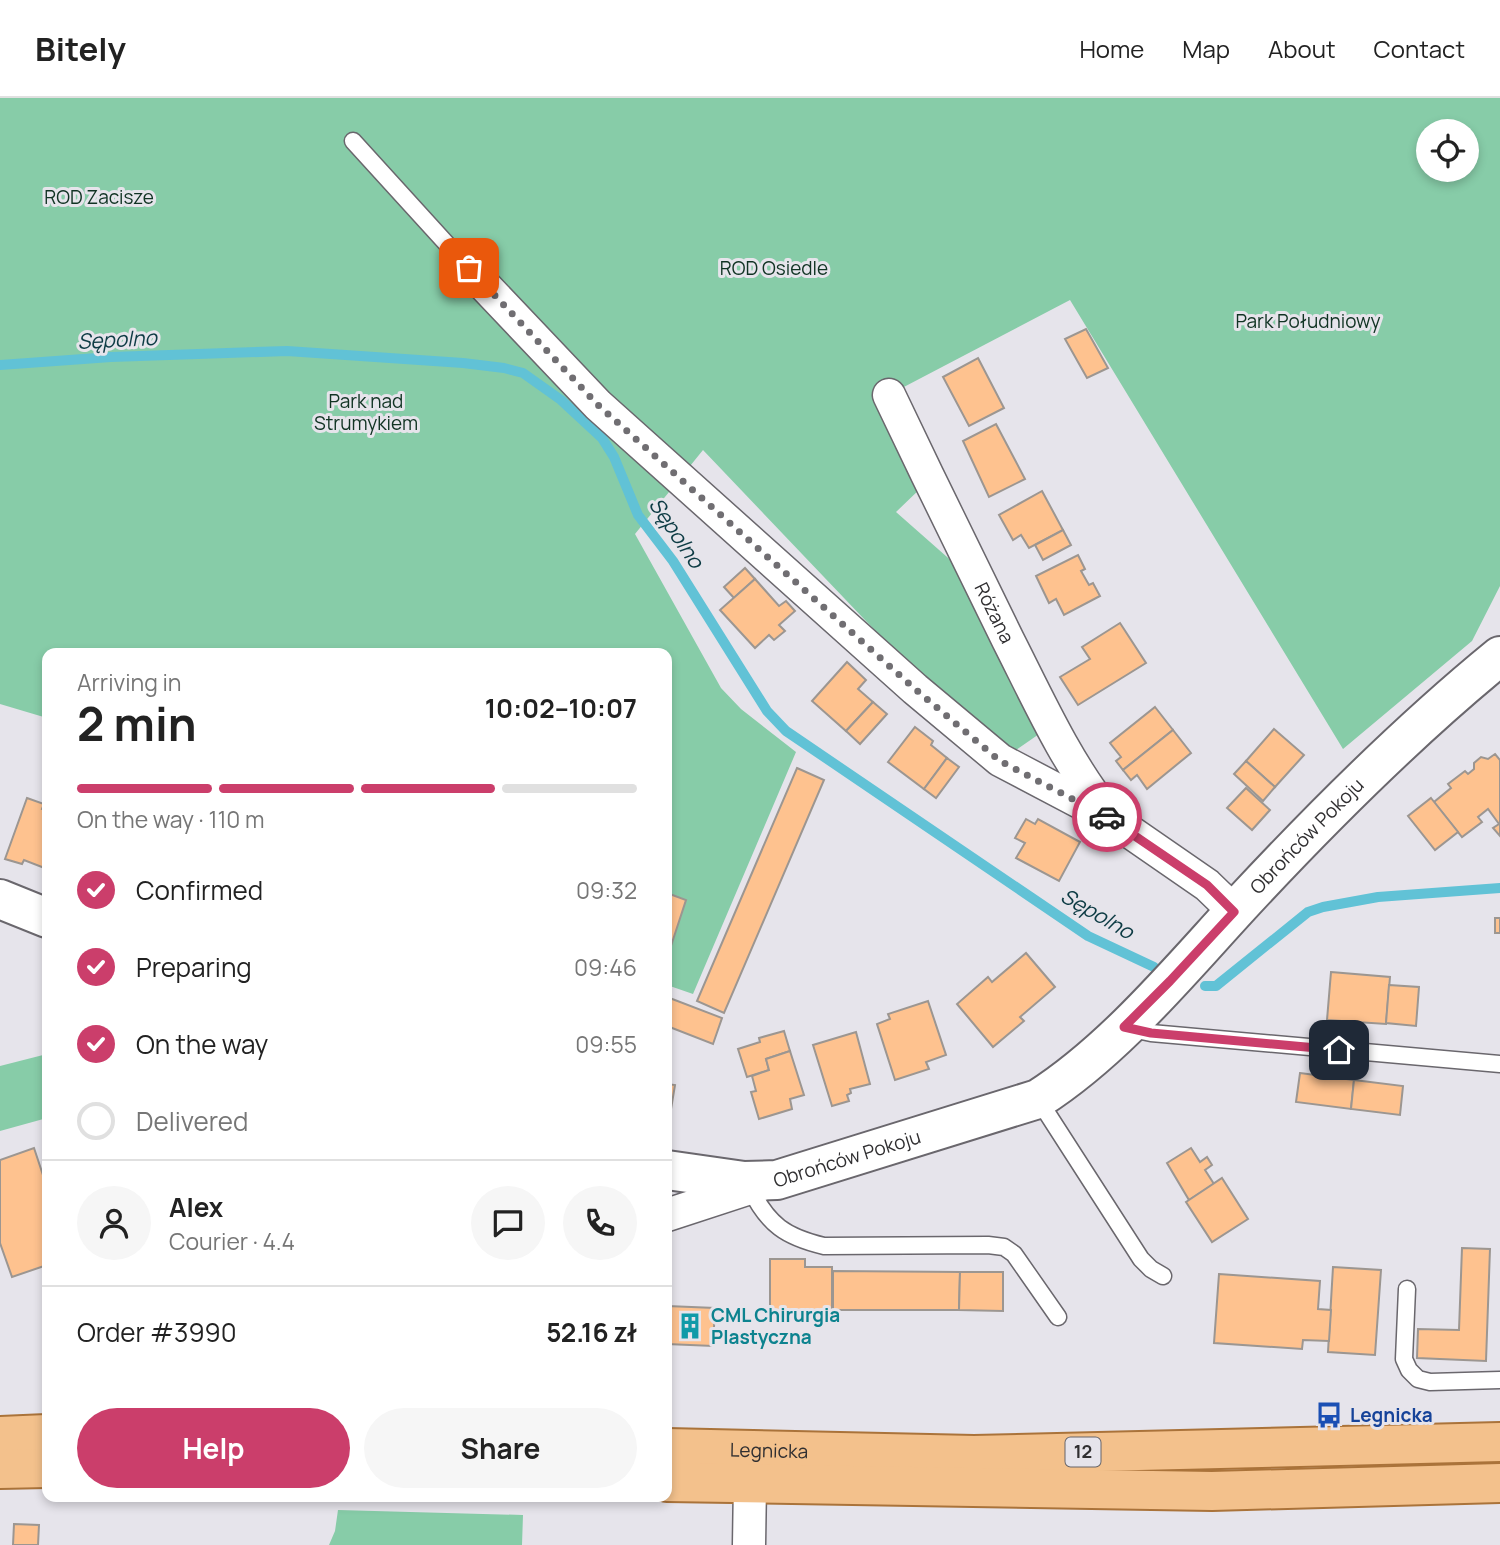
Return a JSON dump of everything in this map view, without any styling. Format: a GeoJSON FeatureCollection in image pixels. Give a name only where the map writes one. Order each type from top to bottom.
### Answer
{"type":"FeatureCollection","features":[{"type":"Feature","properties":{"kind":"main road"},"geometry":{"type":"LineString","coordinates":[[0,1436],[42,1456]]}},
{"type":"Feature","properties":{"kind":"main road","name":"Legnicka"},"geometry":{"type":"LineString","coordinates":[[672,1448],[974,1455],[1500,1442]]}},
{"type":"Feature","properties":{"kind":"main road"},"geometry":{"type":"LineString","coordinates":[[0,1469],[42,1458]]}},
{"type":"Feature","properties":{"kind":"main road","name":"Legnicka"},"geometry":{"type":"LineString","coordinates":[[672,1482],[1212,1491],[1500,1483]]}},
{"type":"Feature","properties":{"kind":"street","name":"Różana"},"geometry":{"type":"LineString","coordinates":[[485,286],[598,405],[915,689],[1000,761],[1113,821],[1207,885],[1234,912]]}},
{"type":"Feature","properties":{"kind":"street","name":"Różana"},"geometry":{"type":"LineString","coordinates":[[889,395],[1036,696],[1075,768],[1113,821]]}},
{"type":"Feature","properties":{"kind":"street","name":"Obrońców Pokoju"},"geometry":{"type":"LineString","coordinates":[[672,1213],[1038,1099],[1066,1081],[1170,981],[1321,819],[1382,758],[1444,701],[1500,656]]}},
{"type":"Feature","properties":{"kind":"street"},"geometry":{"type":"LineString","coordinates":[[0,899],[42,916]]}},
{"type":"Feature","properties":{"kind":"street"},"geometry":{"type":"LineString","coordinates":[[672,1171],[764,1184]]}},
{"type":"Feature","properties":{"kind":"street"},"geometry":{"type":"LineString","coordinates":[[749,1545],[750,1483]]}},
{"type":"Feature","properties":{"kind":"lane"},"geometry":{"type":"LineString","coordinates":[[353,141],[485,286]]}},
{"type":"Feature","properties":{"kind":"lane"},"geometry":{"type":"LineString","coordinates":[[1124,1027],[1151,1033],[1500,1064]]}},
{"type":"Feature","properties":{"kind":"lane"},"geometry":{"type":"LineString","coordinates":[[1038,1099],[1141,1259],[1163,1276]]}},
{"type":"Feature","properties":{"kind":"lane"},"geometry":{"type":"LineString","coordinates":[[764,1184],[760,1208],[770,1221],[800,1240],[824,1247],[1004,1247],[1014,1254],[1058,1317]]}},
{"type":"Feature","properties":{"kind":"lane"},"geometry":{"type":"LineString","coordinates":[[1407,1289],[1404,1359],[1409,1370],[1418,1379],[1430,1382],[1500,1380]]}},
{"type":"Feature","properties":{"kind":"green space"},"geometry":{"type":"Polygon","coordinates":[[[0,98],[1500,98],[1500,586],[1472,641],[1343,749],[1070,300],[879,400],[922,487],[896,512],[955,564],[1042,732],[1010,754],[905,662],[703,450],[635,534],[721,688],[741,709],[796,752],[693,994],[672,987],[672,648],[42,648],[42,717],[0,704],[0,98]]]}},
{"type":"Feature","properties":{"kind":"green space"},"geometry":{"type":"Polygon","coordinates":[[[42,1055],[42,1119],[0,1131],[0,1066],[42,1055]]]}},
{"type":"Feature","properties":{"kind":"green space"},"geometry":{"type":"Polygon","coordinates":[[[338,1510],[523,1515],[522,1545],[329,1545],[335,1531],[338,1510]]]}},
{"type":"Feature","properties":{"kind":"building"},"geometry":{"type":"Polygon","coordinates":[[[1086,329],[1108,368],[1087,378],[1065,339],[1086,329]]]}},
{"type":"Feature","properties":{"kind":"building"},"geometry":{"type":"Polygon","coordinates":[[[978,358],[1004,408],[969,426],[943,377],[978,358]]]}},
{"type":"Feature","properties":{"kind":"building"},"geometry":{"type":"Polygon","coordinates":[[[996,424],[1025,479],[989,497],[963,441],[996,424]]]}},
{"type":"Feature","properties":{"kind":"building"},"geometry":{"type":"Polygon","coordinates":[[[1042,491],[1063,530],[1029,548],[1021,535],[1013,540],[999,515],[1042,491]]]}},
{"type":"Feature","properties":{"kind":"building"},"geometry":{"type":"Polygon","coordinates":[[[1063,530],[1071,545],[1043,560],[1035,545],[1063,530]]]}},
{"type":"Feature","properties":{"kind":"building"},"geometry":{"type":"Polygon","coordinates":[[[1078,555],[1085,569],[1081,571],[1089,585],[1093,583],[1100,596],[1064,615],[1056,599],[1049,603],[1036,576],[1078,555]]]}},
{"type":"Feature","properties":{"kind":"building"},"geometry":{"type":"Polygon","coordinates":[[[745,568],[755,579],[734,598],[724,587],[745,568]]]}},
{"type":"Feature","properties":{"kind":"building"},"geometry":{"type":"Polygon","coordinates":[[[755,579],[779,606],[786,601],[795,611],[779,625],[785,631],[774,640],[769,635],[755,648],[720,610],[755,579]]]}},
{"type":"Feature","properties":{"kind":"building"},"geometry":{"type":"Polygon","coordinates":[[[1120,623],[1146,663],[1078,705],[1060,677],[1090,659],[1082,647],[1120,623]]]}},
{"type":"Feature","properties":{"kind":"building"},"geometry":{"type":"Polygon","coordinates":[[[847,662],[866,680],[858,689],[873,702],[846,731],[812,701],[847,662]]]}},
{"type":"Feature","properties":{"kind":"building"},"geometry":{"type":"Polygon","coordinates":[[[873,702],[887,714],[860,744],[846,731],[873,702]]]}},
{"type":"Feature","properties":{"kind":"building"},"geometry":{"type":"Polygon","coordinates":[[[1155,707],[1173,730],[1123,770],[1116,761],[1121,757],[1110,743],[1155,707]]]}},
{"type":"Feature","properties":{"kind":"building"},"geometry":{"type":"Polygon","coordinates":[[[915,727],[933,741],[931,745],[947,758],[924,789],[888,762],[915,727]]]}},
{"type":"Feature","properties":{"kind":"building"},"geometry":{"type":"Polygon","coordinates":[[[1274,729],[1304,755],[1275,787],[1246,761],[1274,729]]]}},
{"type":"Feature","properties":{"kind":"building"},"geometry":{"type":"Polygon","coordinates":[[[1173,730],[1191,753],[1147,789],[1137,775],[1131,780],[1123,770],[1173,730]]]}},
{"type":"Feature","properties":{"kind":"building"},"geometry":{"type":"Polygon","coordinates":[[[1495,754],[1500,760],[1500,836],[1493,828],[1499,824],[1488,809],[1478,817],[1482,822],[1462,837],[1434,802],[1451,788],[1448,784],[1465,771],[1468,774],[1474,769],[1474,763],[1481,757],[1488,759],[1495,754]]]}},
{"type":"Feature","properties":{"kind":"building"},"geometry":{"type":"Polygon","coordinates":[[[947,758],[959,767],[936,798],[924,789],[947,758]]]}},
{"type":"Feature","properties":{"kind":"building"},"geometry":{"type":"Polygon","coordinates":[[[1246,761],[1275,787],[1263,801],[1234,774],[1246,761]]]}},
{"type":"Feature","properties":{"kind":"building"},"geometry":{"type":"Polygon","coordinates":[[[797,768],[824,780],[724,1013],[697,1001],[797,768]]]}},
{"type":"Feature","properties":{"kind":"building"},"geometry":{"type":"Polygon","coordinates":[[[1246,788],[1270,810],[1252,830],[1227,808],[1246,788]]]}},
{"type":"Feature","properties":{"kind":"building"},"geometry":{"type":"Polygon","coordinates":[[[27,798],[42,803],[42,867],[24,860],[22,864],[5,859],[27,798]]]}},
{"type":"Feature","properties":{"kind":"building"},"geometry":{"type":"Polygon","coordinates":[[[1431,798],[1458,832],[1435,850],[1408,816],[1431,798]]]}},
{"type":"Feature","properties":{"kind":"building"},"geometry":{"type":"Polygon","coordinates":[[[1026,819],[1035,824],[1038,819],[1080,842],[1059,881],[1016,858],[1025,843],[1015,838],[1026,819]]]}},
{"type":"Feature","properties":{"kind":"building"},"geometry":{"type":"Polygon","coordinates":[[[672,895],[686,900],[672,943],[672,895]]]}},
{"type":"Feature","properties":{"kind":"building"},"geometry":{"type":"Polygon","coordinates":[[[1495,918],[1500,918],[1500,933],[1495,933],[1495,918]]]}},
{"type":"Feature","properties":{"kind":"building"},"geometry":{"type":"Polygon","coordinates":[[[1026,953],[1055,987],[1020,1017],[1024,1021],[993,1047],[957,1004],[988,977],[992,982],[1026,953]]]}},
{"type":"Feature","properties":{"kind":"building"},"geometry":{"type":"Polygon","coordinates":[[[1331,972],[1390,977],[1386,1024],[1327,1020],[1331,972]]]}},
{"type":"Feature","properties":{"kind":"building"},"geometry":{"type":"Polygon","coordinates":[[[1389,985],[1419,987],[1416,1026],[1386,1023],[1389,985]]]}},
{"type":"Feature","properties":{"kind":"building"},"geometry":{"type":"Polygon","coordinates":[[[672,999],[722,1018],[713,1044],[672,1028],[672,999]]]}},
{"type":"Feature","properties":{"kind":"building"},"geometry":{"type":"Polygon","coordinates":[[[928,1001],[946,1055],[926,1062],[929,1069],[895,1080],[877,1024],[890,1019],[888,1014],[928,1001]]]}},
{"type":"Feature","properties":{"kind":"building"},"geometry":{"type":"Polygon","coordinates":[[[784,1031],[790,1051],[766,1059],[769,1070],[747,1077],[738,1049],[760,1042],[759,1038],[784,1031]]]}},
{"type":"Feature","properties":{"kind":"building"},"geometry":{"type":"Polygon","coordinates":[[[856,1032],[870,1084],[850,1089],[851,1093],[847,1095],[849,1101],[832,1106],[813,1045],[856,1032]]]}},
{"type":"Feature","properties":{"kind":"building"},"geometry":{"type":"Polygon","coordinates":[[[790,1051],[804,1095],[790,1099],[792,1109],[759,1119],[751,1092],[756,1091],[752,1076],[769,1070],[766,1059],[790,1051]]]}},
{"type":"Feature","properties":{"kind":"building"},"geometry":{"type":"Polygon","coordinates":[[[1300,1073],[1354,1080],[1351,1109],[1296,1102],[1300,1073]]]}},
{"type":"Feature","properties":{"kind":"building"},"geometry":{"type":"Polygon","coordinates":[[[1354,1080],[1403,1086],[1400,1115],[1351,1109],[1354,1080]]]}},
{"type":"Feature","properties":{"kind":"building"},"geometry":{"type":"Polygon","coordinates":[[[34,1148],[42,1172],[42,1267],[12,1277],[0,1243],[0,1160],[34,1148]]]}},
{"type":"Feature","properties":{"kind":"building"},"geometry":{"type":"Polygon","coordinates":[[[1191,1148],[1200,1162],[1207,1157],[1212,1165],[1205,1170],[1214,1184],[1189,1200],[1167,1163],[1191,1148]]]}},
{"type":"Feature","properties":{"kind":"building"},"geometry":{"type":"Polygon","coordinates":[[[1222,1178],[1248,1219],[1212,1242],[1186,1202],[1222,1178]]]}},
{"type":"Feature","properties":{"kind":"building"},"geometry":{"type":"Polygon","coordinates":[[[1462,1248],[1490,1249],[1486,1361],[1417,1358],[1418,1329],[1459,1330],[1462,1248]]]}},
{"type":"Feature","properties":{"kind":"building"},"geometry":{"type":"Polygon","coordinates":[[[770,1259],[805,1259],[805,1267],[832,1267],[832,1313],[770,1313],[770,1259]]]}},
{"type":"Feature","properties":{"kind":"building"},"geometry":{"type":"Polygon","coordinates":[[[1333,1267],[1381,1270],[1375,1355],[1328,1352],[1333,1267]]]}},
{"type":"Feature","properties":{"kind":"building"},"geometry":{"type":"Polygon","coordinates":[[[833,1271],[960,1272],[959,1310],[833,1310],[833,1271]]]}},
{"type":"Feature","properties":{"kind":"building"},"geometry":{"type":"Polygon","coordinates":[[[960,1272],[1003,1272],[1003,1311],[959,1310],[960,1272]]]}},
{"type":"Feature","properties":{"kind":"building"},"geometry":{"type":"Polygon","coordinates":[[[1219,1274],[1320,1281],[1318,1309],[1331,1310],[1329,1341],[1303,1340],[1302,1349],[1214,1343],[1219,1274]]]}},
{"type":"Feature","properties":{"kind":"building","name":"CML Chirurgia Plastyczna"},"geometry":{"type":"Polygon","coordinates":[[[672,1306],[715,1308],[713,1346],[672,1344],[672,1306]]]}},
{"type":"Feature","properties":{"kind":"building"},"geometry":{"type":"Polygon","coordinates":[[[14,1524],[39,1525],[38,1545],[13,1545],[14,1524]]]}},
{"type":"Feature","properties":{"kind":"waterway","name":"Sępolno"},"geometry":{"type":"LineString","coordinates":[[0,365],[111,357],[287,351],[463,363],[523,373],[561,400],[602,438],[614,457],[638,515],[673,561],[767,711],[786,731],[1088,936],[1154,967]]}},
{"type":"Feature","properties":{"kind":"waterway","name":"Sępolno"},"geometry":{"type":"LineString","coordinates":[[1205,986],[1216,986],[1308,912],[1323,907],[1378,897],[1500,888]]}},
{"type":"Feature","properties":{"kind":"way so far"},"geometry":{"type":"LineString","coordinates":[[469,268],[598,405],[915,689],[1000,761],[1107,817]]}},
{"type":"Feature","properties":{"kind":"place","name":"CML Chirurgia Plastyczna"},"geometry":{"type":"Point","coordinates":[690,1326]}},
{"type":"Feature","properties":{"kind":"place","name":"Legnicka"},"geometry":{"type":"Point","coordinates":[1329,1415]}},
{"type":"Feature","properties":{"kind":"route"},"geometry":{"type":"LineString","coordinates":[[1107,817],[1207,885],[1222,897],[1234,912],[1124,1027],[1151,1033],[1339,1050]]}},
{"type":"Feature","properties":{"kind":"park label","name":"ROD Zacisze"},"geometry":{"type":"Point","coordinates":[99,197]}},
{"type":"Feature","properties":{"kind":"park label","name":"ROD Osiedle"},"geometry":{"type":"Point","coordinates":[774,268]}},
{"type":"Feature","properties":{"kind":"park label","name":"Park Południowy"},"geometry":{"type":"Point","coordinates":[1308,321]}},
{"type":"Feature","properties":{"kind":"park label","name":"Park nad Strumykiem"},"geometry":{"type":"Point","coordinates":[366,412]}}]}
